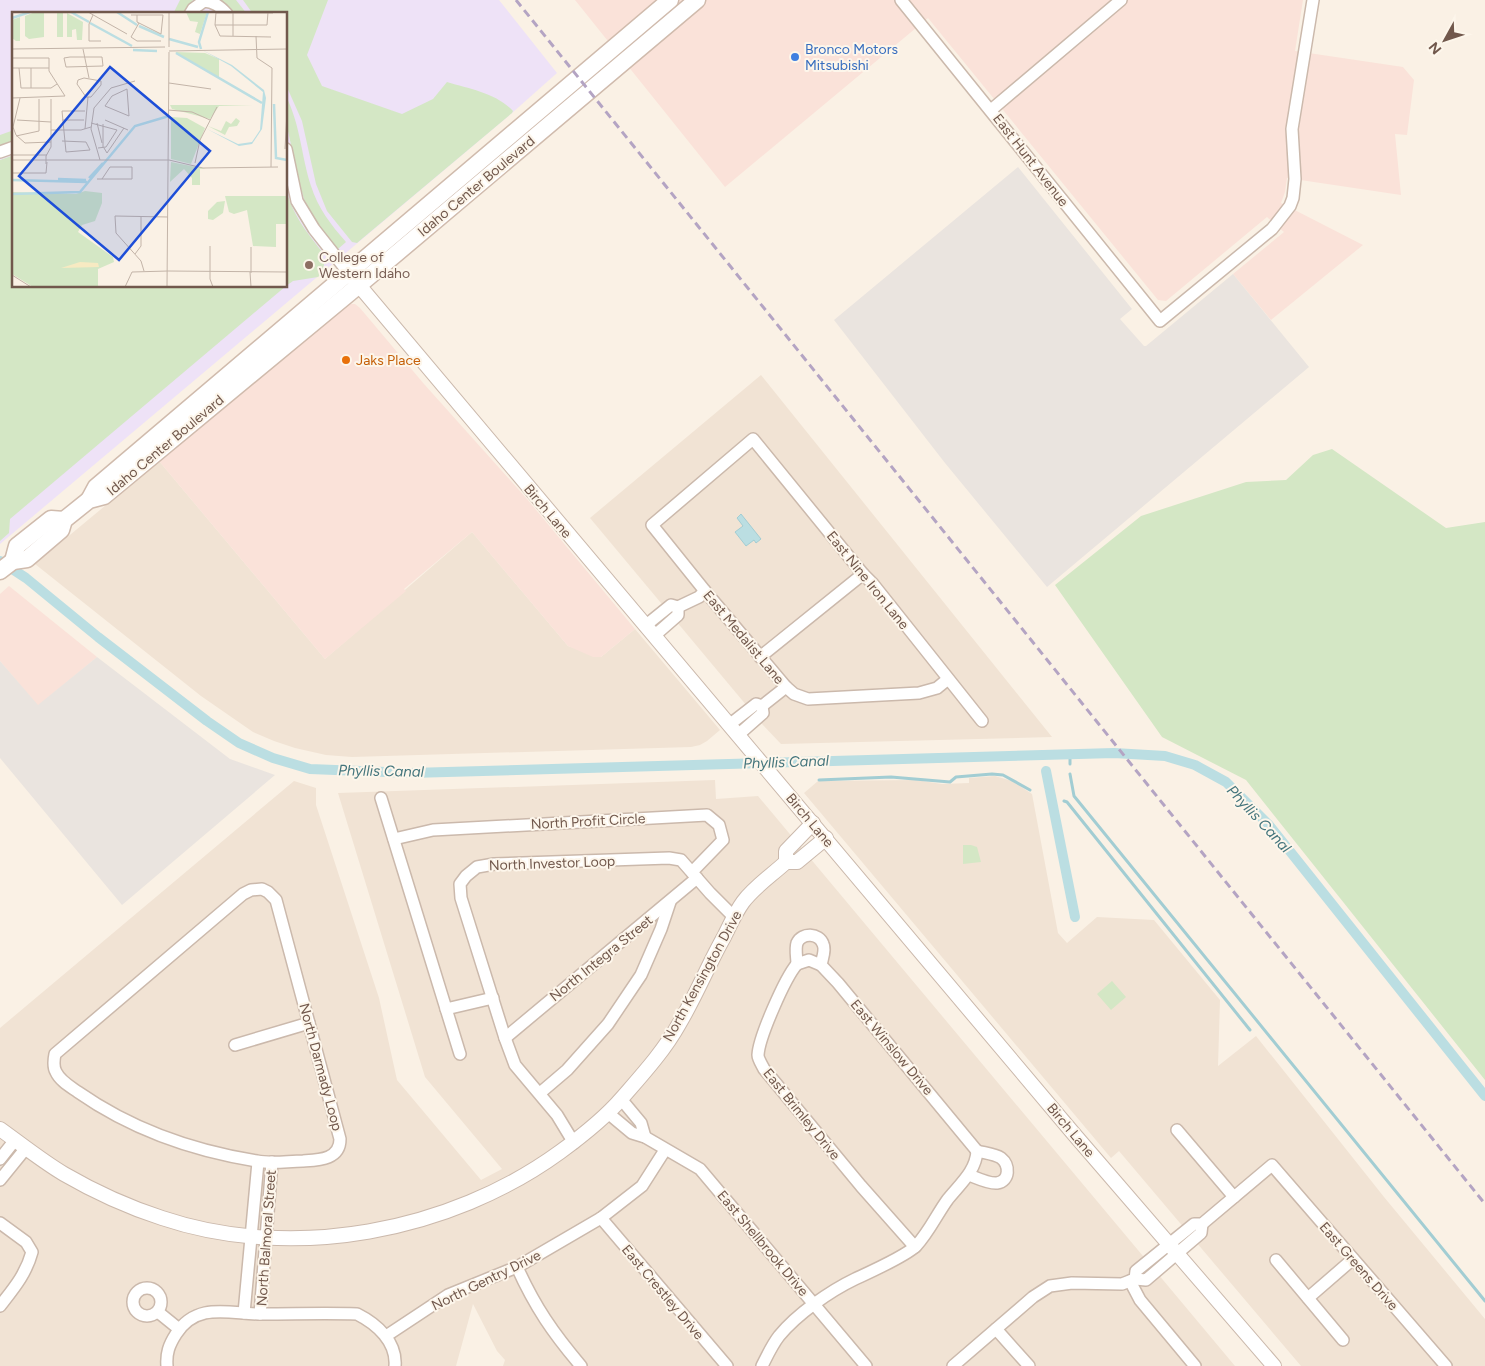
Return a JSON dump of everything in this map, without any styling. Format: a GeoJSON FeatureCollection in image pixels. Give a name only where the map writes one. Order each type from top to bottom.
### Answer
{"type":"FeatureCollection","features":[{"type":"Feature","properties":{"kind":"main road","name":"Idaho Center Boulevard"},"geometry":{"type":"LineString","coordinates":[[90,500],[96,487],[613,46],[670,0]]}},
{"type":"Feature","properties":{"kind":"main road","name":"Idaho Center Boulevard"},"geometry":{"type":"LineString","coordinates":[[0,571],[13,561],[26,560],[61,530],[64,520],[90,500],[104,496],[359,285],[697,0]]}},
{"type":"Feature","properties":{"kind":"street"},"geometry":{"type":"LineString","coordinates":[[192,12],[204,0],[213,2],[225,12]]}},
{"type":"Feature","properties":{"kind":"street","name":"East Hunt Avenue"},"geometry":{"type":"LineString","coordinates":[[901,0],[1160,321],[1272,229],[1290,206],[1296,179],[1292,129],[1313,0]]}},
{"type":"Feature","properties":{"kind":"street"},"geometry":{"type":"LineString","coordinates":[[991,110],[1121,0]]}},
{"type":"Feature","properties":{"kind":"street"},"geometry":{"type":"LineString","coordinates":[[0,152],[12,148]]}},
{"type":"Feature","properties":{"kind":"street"},"geometry":{"type":"LineString","coordinates":[[288,159],[296,201],[314,229],[348,272]]}},
{"type":"Feature","properties":{"kind":"street","name":"Birch Lane"},"geometry":{"type":"LineString","coordinates":[[348,272],[1080,1140],[1274,1366]]}},
{"type":"Feature","properties":{"kind":"street","name":"East Medalist Lane"},"geometry":{"type":"LineString","coordinates":[[753,439],[652,525],[705,591],[760,657],[794,694],[808,699],[919,693],[937,688],[948,679]]}},
{"type":"Feature","properties":{"kind":"street","name":"East Nine Iron Lane"},"geometry":{"type":"LineString","coordinates":[[753,439],[873,584],[982,721]]}},
{"type":"Feature","properties":{"kind":"street"},"geometry":{"type":"LineString","coordinates":[[760,657],[863,574]]}},
{"type":"Feature","properties":{"kind":"street"},"geometry":{"type":"LineString","coordinates":[[650,631],[671,605],[678,608],[699,597],[705,591]]}},
{"type":"Feature","properties":{"kind":"street"},"geometry":{"type":"LineString","coordinates":[[734,730],[756,704],[762,706],[786,687]]}},
{"type":"Feature","properties":{"kind":"street"},"geometry":{"type":"LineString","coordinates":[[381,798],[460,1054]]}},
{"type":"Feature","properties":{"kind":"street","name":"North Profit Circle"},"geometry":{"type":"LineString","coordinates":[[394,839],[439,829],[707,814],[719,825],[723,840],[694,875]]}},
{"type":"Feature","properties":{"kind":"street","name":"North Kensington Drive"},"geometry":{"type":"LineString","coordinates":[[786,862],[786,851],[813,823]]}},
{"type":"Feature","properties":{"kind":"street","name":"North Kensington Drive"},"geometry":{"type":"LineString","coordinates":[[0,1129],[63,1174],[114,1200],[164,1219],[218,1232],[258,1237],[317,1238],[379,1230],[434,1216],[501,1189],[535,1170],[574,1143],[608,1113],[661,1052],[679,1025],[744,901],[786,862],[797,862],[826,838]]}},
{"type":"Feature","properties":{"kind":"street","name":"North Investor Loop"},"geometry":{"type":"LineString","coordinates":[[574,1143],[557,1115],[515,1065],[504,1038],[461,898],[460,884],[477,867],[494,864],[669,858],[681,860],[734,917]]}},
{"type":"Feature","properties":{"kind":"street","name":"North Integra Street"},"geometry":{"type":"LineString","coordinates":[[504,1038],[670,902],[694,875]]}},
{"type":"Feature","properties":{"kind":"street","name":"North Darmady Loop"},"geometry":{"type":"LineString","coordinates":[[262,889],[276,900],[309,1023],[340,1145],[333,1156],[322,1160],[258,1162],[164,1137],[130,1123],[99,1107],[62,1080],[56,1072],[55,1054],[243,894],[251,890],[262,889]]}},
{"type":"Feature","properties":{"kind":"street"},"geometry":{"type":"LineString","coordinates":[[540,1093],[567,1070],[608,1024],[642,975],[670,902]]}},
{"type":"Feature","properties":{"kind":"street"},"geometry":{"type":"LineString","coordinates":[[810,935],[821,940],[824,944],[821,965],[809,960],[797,964],[798,941],[802,936],[810,935]]}},
{"type":"Feature","properties":{"kind":"street","name":"East Brimley Drive"},"geometry":{"type":"LineString","coordinates":[[797,964],[789,973],[766,1027],[758,1056],[764,1069],[861,1186],[915,1247]]}},
{"type":"Feature","properties":{"kind":"street","name":"East Winslow Drive"},"geometry":{"type":"LineString","coordinates":[[821,965],[844,990],[977,1151]]}},
{"type":"Feature","properties":{"kind":"street"},"geometry":{"type":"LineString","coordinates":[[446,1009],[493,998]]}},
{"type":"Feature","properties":{"kind":"street"},"geometry":{"type":"LineString","coordinates":[[235,1045],[309,1023]]}},
{"type":"Feature","properties":{"kind":"street"},"geometry":{"type":"LineString","coordinates":[[621,1099],[641,1123],[645,1137]]}},
{"type":"Feature","properties":{"kind":"street","name":"East Shellbrook Drive"},"geometry":{"type":"LineString","coordinates":[[608,1113],[632,1132],[645,1137],[700,1169],[816,1304],[866,1366]]}},
{"type":"Feature","properties":{"kind":"street"},"geometry":{"type":"LineString","coordinates":[[1177,1130],[1234,1197],[1202,1224],[1194,1224],[1174,1248],[1136,1271],[1133,1280],[1140,1300],[1195,1366]]}},
{"type":"Feature","properties":{"kind":"street"},"geometry":{"type":"LineString","coordinates":[[0,1159],[21,1144]]}},
{"type":"Feature","properties":{"kind":"street"},"geometry":{"type":"LineString","coordinates":[[0,1180],[21,1144]]}},
{"type":"Feature","properties":{"kind":"street","name":"North Gentry Drive"},"geometry":{"type":"LineString","coordinates":[[386,1336],[448,1295],[517,1267],[601,1218],[642,1186],[665,1150]]}},
{"type":"Feature","properties":{"kind":"street"},"geometry":{"type":"LineString","coordinates":[[762,1366],[778,1337],[793,1321],[839,1287],[915,1247],[948,1200],[969,1175],[977,1151],[1000,1157],[1008,1168],[1008,1173],[998,1183],[969,1175]]}},
{"type":"Feature","properties":{"kind":"street","name":"North Balmoral Street"},"geometry":{"type":"LineString","coordinates":[[258,1162],[260,1314]]}},
{"type":"Feature","properties":{"kind":"street","name":"North Balmoral Street"},"geometry":{"type":"LineString","coordinates":[[244,1313],[272,1162]]}},
{"type":"Feature","properties":{"kind":"street","name":"East Greens Drive"},"geometry":{"type":"LineString","coordinates":[[1234,1197],[1272,1165],[1444,1365]]}},
{"type":"Feature","properties":{"kind":"street","name":"East Crestley Drive"},"geometry":{"type":"LineString","coordinates":[[601,1218],[727,1366]]}},
{"type":"Feature","properties":{"kind":"street"},"geometry":{"type":"LineString","coordinates":[[0,1223],[26,1242],[32,1252],[28,1266],[21,1279],[0,1306]]}},
{"type":"Feature","properties":{"kind":"street"},"geometry":{"type":"LineString","coordinates":[[1308,1298],[1353,1259]]}},
{"type":"Feature","properties":{"kind":"street"},"geometry":{"type":"LineString","coordinates":[[1276,1260],[1344,1340]]}},
{"type":"Feature","properties":{"kind":"street"},"geometry":{"type":"LineString","coordinates":[[517,1267],[529,1294],[554,1334],[581,1366]]}},
{"type":"Feature","properties":{"kind":"street"},"geometry":{"type":"LineString","coordinates":[[953,1366],[1033,1297],[1050,1286],[1072,1283],[1122,1284],[1133,1280]]}},
{"type":"Feature","properties":{"kind":"street"},"geometry":{"type":"LineString","coordinates":[[167,1366],[166,1356],[170,1344],[179,1329],[194,1317],[206,1312],[223,1311],[260,1314],[357,1314],[370,1320],[386,1336],[396,1357],[395,1366]]}},
{"type":"Feature","properties":{"kind":"street"},"geometry":{"type":"LineString","coordinates":[[158,1312],[179,1329]]}},
{"type":"Feature","properties":{"kind":"street"},"geometry":{"type":"LineString","coordinates":[[996,1328],[1029,1366]]}},
{"type":"Feature","properties":{"kind":"shaded area","name":"College of Western Idaho"},"geometry":{"type":"Polygon","coordinates":[[[0,0],[499,0],[557,73],[0,544],[0,0]]]}},
{"type":"Feature","properties":{"kind":"shaded area"},"geometry":{"type":"Polygon","coordinates":[[[575,0],[1303,0],[1295,51],[1403,67],[1414,80],[1407,135],[1395,134],[1401,195],[1287,178],[1281,203],[1363,245],[1271,320],[1233,274],[1284,232],[1267,217],[1166,301],[1158,300],[928,18],[725,187],[575,0]]]}},
{"type":"Feature","properties":{"kind":"shaded area"},"geometry":{"type":"Polygon","coordinates":[[[1018,167],[1132,309],[1120,319],[1144,346],[1233,274],[1309,367],[1047,587],[945,463],[834,320],[1018,167]]]}},
{"type":"Feature","properties":{"kind":"shaded area"},"geometry":{"type":"Polygon","coordinates":[[[355,304],[360,308],[424,384],[527,499],[635,629],[601,657],[593,657],[568,646],[472,532],[325,659],[159,461],[344,306],[355,304]]]}},
{"type":"Feature","properties":{"kind":"shaded area"},"geometry":{"type":"Polygon","coordinates":[[[761,375],[1052,737],[781,744],[762,724],[590,518],[761,375]]]}},
{"type":"Feature","properties":{"kind":"shaded area"},"geometry":{"type":"Polygon","coordinates":[[[159,461],[325,659],[472,532],[568,646],[601,657],[635,629],[720,730],[707,741],[691,747],[352,757],[326,755],[295,748],[253,732],[201,696],[35,564],[159,461]]]}},
{"type":"Feature","properties":{"kind":"shaded area"},"geometry":{"type":"Polygon","coordinates":[[[9,586],[97,657],[38,706],[0,661],[0,594],[9,586]]]}},
{"type":"Feature","properties":{"kind":"shaded area"},"geometry":{"type":"Polygon","coordinates":[[[97,657],[230,759],[275,775],[122,905],[0,758],[0,661],[38,705],[97,657]]]}},
{"type":"Feature","properties":{"kind":"shaded area"},"geometry":{"type":"Polygon","coordinates":[[[995,776],[1012,781],[1032,794],[1058,933],[1067,943],[1097,917],[1154,920],[1220,1000],[1218,1066],[1256,1036],[1384,1197],[1485,1319],[1485,1366],[1301,1366],[1119,1151],[1111,1158],[804,793],[818,781],[916,780],[942,784],[969,783],[969,778],[995,776]]]}},
{"type":"Feature","properties":{"kind":"shaded area"},"geometry":{"type":"Polygon","coordinates":[[[715,780],[716,799],[758,796],[1235,1366],[503,1366],[505,1360],[497,1351],[473,1304],[456,1366],[0,1366],[0,1028],[294,781],[316,788],[316,805],[379,998],[397,1080],[481,1180],[502,1169],[425,1077],[338,793],[715,780]]]}},
{"type":"Feature","properties":{"kind":"green space"},"geometry":{"type":"Polygon","coordinates":[[[180,0],[193,0],[184,12],[174,12],[180,0]]]}},
{"type":"Feature","properties":{"kind":"green space"},"geometry":{"type":"Polygon","coordinates":[[[221,0],[236,0],[245,12],[233,12],[221,0]]]}},
{"type":"Feature","properties":{"kind":"green space"},"geometry":{"type":"Polygon","coordinates":[[[243,0],[328,0],[307,55],[322,86],[402,114],[433,99],[447,82],[491,96],[513,111],[357,243],[352,242],[327,211],[316,184],[302,121],[288,90],[288,12],[252,12],[243,0]]]}},
{"type":"Feature","properties":{"kind":"green space"},"geometry":{"type":"Polygon","coordinates":[[[288,100],[295,119],[308,175],[317,202],[346,242],[338,249],[318,225],[304,199],[288,131],[288,100]]]}},
{"type":"Feature","properties":{"kind":"green space"},"geometry":{"type":"Polygon","coordinates":[[[12,131],[12,141],[0,145],[0,135],[12,131]]]}},
{"type":"Feature","properties":{"kind":"green space"},"geometry":{"type":"Polygon","coordinates":[[[12,156],[12,288],[284,288],[10,519],[9,533],[0,541],[0,160],[12,156]]]}},
{"type":"Feature","properties":{"kind":"green space"},"geometry":{"type":"Polygon","coordinates":[[[288,197],[306,231],[324,254],[321,257],[326,263],[324,264],[323,272],[318,277],[293,281],[288,285],[288,197]]]}},
{"type":"Feature","properties":{"kind":"green space"},"geometry":{"type":"Polygon","coordinates":[[[1332,449],[1446,528],[1485,522],[1485,1080],[1246,780],[1162,737],[1055,585],[1141,516],[1246,482],[1286,480],[1313,455],[1332,449]]]}},
{"type":"Feature","properties":{"kind":"green space"},"geometry":{"type":"Polygon","coordinates":[[[963,845],[977,847],[981,862],[963,864],[963,845]]]}},
{"type":"Feature","properties":{"kind":"green space"},"geometry":{"type":"Polygon","coordinates":[[[1112,981],[1126,997],[1111,1010],[1097,994],[1112,981]]]}},
{"type":"Feature","properties":{"kind":"water"},"geometry":{"type":"Polygon","coordinates":[[[741,514],[761,539],[756,543],[754,540],[746,546],[735,532],[743,526],[737,518],[741,514]]]}},
{"type":"Feature","properties":{"kind":"waterway","name":"Phyllis Canal"},"geometry":{"type":"LineString","coordinates":[[0,561],[26,578],[98,637],[207,721],[239,743],[273,758],[310,769],[411,773],[1114,753],[1165,756],[1195,765],[1226,782],[1269,825],[1485,1096]]}},
{"type":"Feature","properties":{"kind":"waterway"},"geometry":{"type":"LineString","coordinates":[[1070,754],[1070,764]]}},
{"type":"Feature","properties":{"kind":"waterway"},"geometry":{"type":"LineString","coordinates":[[1046,771],[1075,917]]}},
{"type":"Feature","properties":{"kind":"waterway"},"geometry":{"type":"LineString","coordinates":[[819,780],[891,777],[950,782],[956,777],[992,774],[1003,775],[1030,790]]}},
{"type":"Feature","properties":{"kind":"waterway"},"geometry":{"type":"LineString","coordinates":[[1070,774],[1074,796],[1485,1301]]}},
{"type":"Feature","properties":{"kind":"waterway"},"geometry":{"type":"LineString","coordinates":[[1064,801],[1067,802],[1250,1030]]}},
{"type":"Feature","properties":{"kind":"railway"},"geometry":{"type":"LineString","coordinates":[[516,0],[1485,1204]]}},
{"type":"Feature","properties":{"kind":"place","name":"Bronco Motors Mitsubishi"},"geometry":{"type":"Point","coordinates":[795,57]}},
{"type":"Feature","properties":{"kind":"place","name":"College of Western Idaho"},"geometry":{"type":"Point","coordinates":[309,265]}},
{"type":"Feature","properties":{"kind":"place","name":"Jaks Place"},"geometry":{"type":"Point","coordinates":[346,360]}}]}
